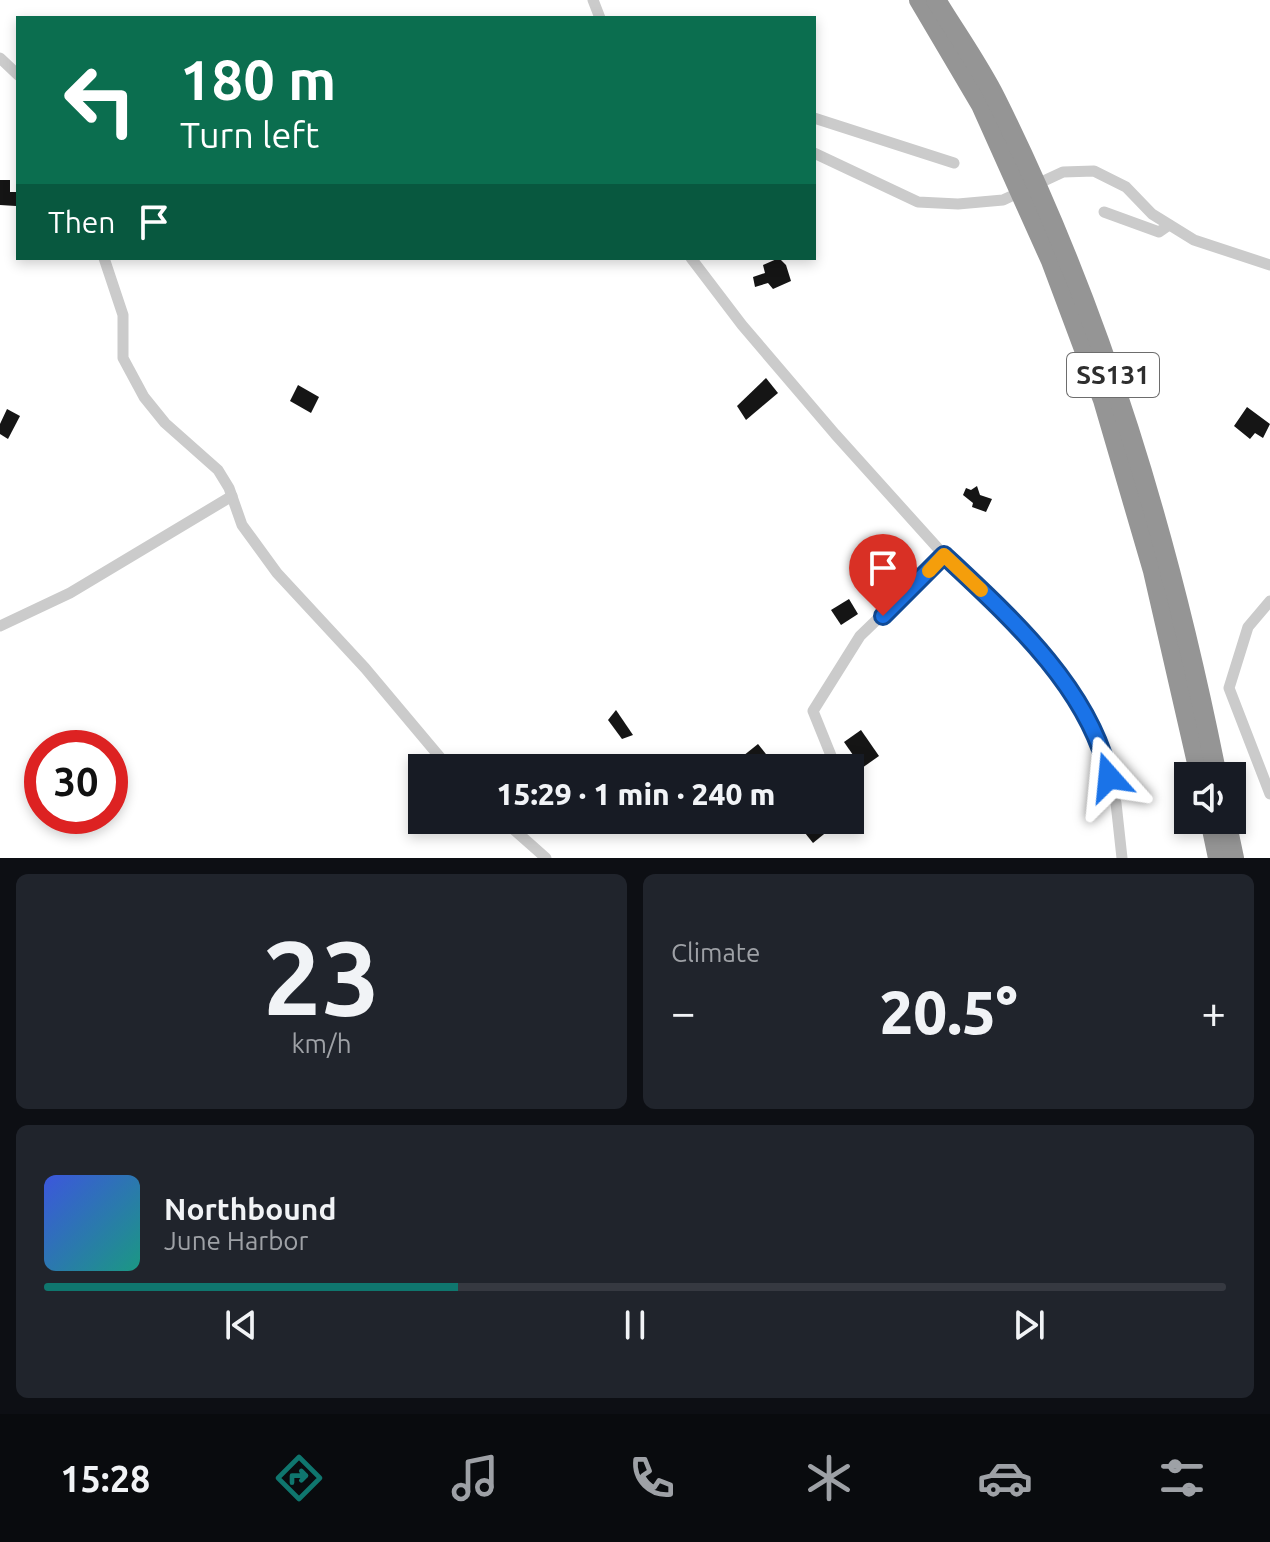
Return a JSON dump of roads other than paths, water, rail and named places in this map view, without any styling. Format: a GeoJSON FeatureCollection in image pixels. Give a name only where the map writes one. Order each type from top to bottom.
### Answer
{"type":"FeatureCollection","features":[{"type":"Feature","properties":{"kind":"highway","name":"SS131"},"geometry":{"type":"LineString","coordinates":[[919,0],[981,105],[1051,261],[1103,400],[1153,571],[1197,762]]}},
{"type":"Feature","properties":{"kind":"highway","name":"SS131"},"geometry":{"type":"LineString","coordinates":[[936,0],[995,96],[1067,252],[1120,393],[1168,566],[1214,762]]}},
{"type":"Feature","properties":{"kind":"highway"},"geometry":{"type":"LineString","coordinates":[[1213,834],[1218,858]]}},
{"type":"Feature","properties":{"kind":"highway"},"geometry":{"type":"LineString","coordinates":[[1229,834],[1234,858]]}},
{"type":"Feature","properties":{"kind":"street"},"geometry":{"type":"LineString","coordinates":[[0,58],[16,73]]}},
{"type":"Feature","properties":{"kind":"street"},"geometry":{"type":"LineString","coordinates":[[816,119],[954,163]]}},
{"type":"Feature","properties":{"kind":"street"},"geometry":{"type":"LineString","coordinates":[[816,154],[918,202],[958,204],[1003,200],[1063,172],[1094,171],[1126,187],[1152,214],[1194,240],[1270,265]]}},
{"type":"Feature","properties":{"kind":"street"},"geometry":{"type":"LineString","coordinates":[[1104,212],[1159,232],[1169,225]]}},
{"type":"Feature","properties":{"kind":"street"},"geometry":{"type":"LineString","coordinates":[[105,260],[123,315],[123,358],[132,377],[165,423],[218,470],[232,496],[242,525],[277,573],[365,668],[437,754]]}},
{"type":"Feature","properties":{"kind":"street"},"geometry":{"type":"LineString","coordinates":[[693,260],[742,325],[944,555],[1026,633],[1070,693],[1103,750],[1116,803],[1122,858]]}},
{"type":"Feature","properties":{"kind":"street"},"geometry":{"type":"LineString","coordinates":[[0,626],[70,593],[232,496]]}},
{"type":"Feature","properties":{"kind":"street"},"geometry":{"type":"LineString","coordinates":[[830,754],[813,711],[860,636],[944,555]]}},
{"type":"Feature","properties":{"kind":"street"},"geometry":{"type":"LineString","coordinates":[[1270,601],[1248,627],[1229,688],[1270,794]]}},
{"type":"Feature","properties":{"kind":"street"},"geometry":{"type":"LineString","coordinates":[[519,834],[546,858]]}}]}
